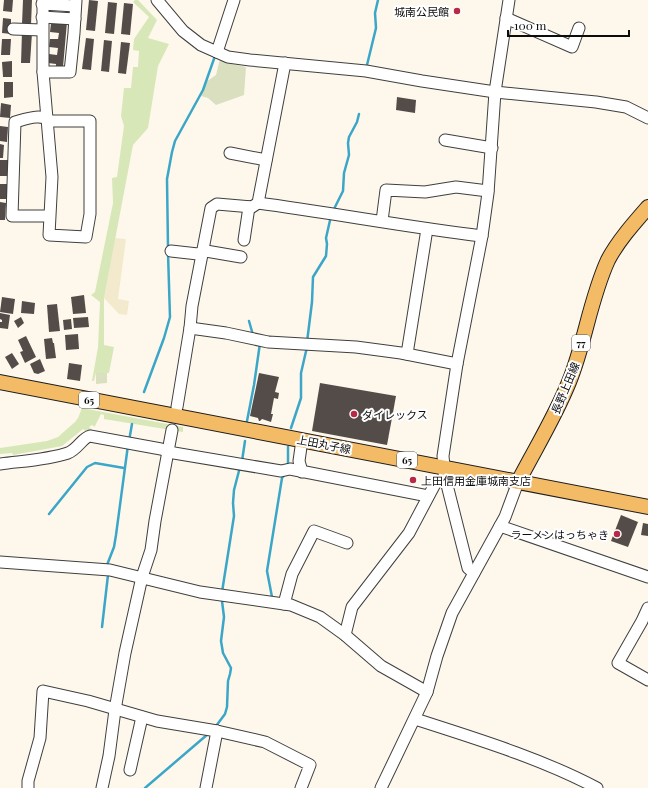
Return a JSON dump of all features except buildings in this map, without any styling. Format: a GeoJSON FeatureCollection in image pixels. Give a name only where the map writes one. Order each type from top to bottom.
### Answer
{"type":"FeatureCollection","features":[{"type":"Feature","properties":{"kind":"main road","name":"長野上田線"},"geometry":{"type":"LineString","coordinates":[[518,482],[556,411],[570,381],[588,319],[608,260],[620,241],[648,207]]}},
{"type":"Feature","properties":{"kind":"main road","name":"上田丸子線"},"geometry":{"type":"LineString","coordinates":[[0,382],[302,440],[445,472],[518,482],[648,507]]}},
{"type":"Feature","properties":{"kind":"street"},"geometry":{"type":"LineString","coordinates":[[157,0],[182,31],[201,45],[228,57],[285,64],[366,71],[495,92],[596,102],[626,107],[648,118]]}},
{"type":"Feature","properties":{"kind":"street"},"geometry":{"type":"LineString","coordinates":[[217,52],[234,0]]}},
{"type":"Feature","properties":{"kind":"street"},"geometry":{"type":"LineString","coordinates":[[474,573],[468,568],[445,472],[443,456],[457,364],[482,236],[492,148],[495,92],[509,0]]}},
{"type":"Feature","properties":{"kind":"street"},"geometry":{"type":"LineString","coordinates":[[43,72],[70,72],[76,3],[42,2],[43,72],[46,117],[52,177],[50,216],[49,235],[86,237],[90,214],[90,121],[50,121],[46,117],[40,116],[15,122],[12,216],[50,216]]}},
{"type":"Feature","properties":{"kind":"street"},"geometry":{"type":"LineString","coordinates":[[42,17],[75,19]]}},
{"type":"Feature","properties":{"kind":"street"},"geometry":{"type":"LineString","coordinates":[[506,18],[572,47],[579,28]]}},
{"type":"Feature","properties":{"kind":"street"},"geometry":{"type":"LineString","coordinates":[[13,29],[42,30]]}},
{"type":"Feature","properties":{"kind":"street"},"geometry":{"type":"LineString","coordinates":[[244,240],[266,160],[285,64]]}},
{"type":"Feature","properties":{"kind":"street"},"geometry":{"type":"LineString","coordinates":[[445,140],[492,148]]}},
{"type":"Feature","properties":{"kind":"street"},"geometry":{"type":"LineString","coordinates":[[230,153],[266,160]]}},
{"type":"Feature","properties":{"kind":"street"},"geometry":{"type":"LineString","coordinates":[[382,221],[386,190],[425,192],[456,187],[488,191]]}},
{"type":"Feature","properties":{"kind":"street"},"geometry":{"type":"LineString","coordinates":[[177,407],[190,328],[192,306],[211,208],[217,204],[253,205],[382,221],[427,229],[482,236]]}},
{"type":"Feature","properties":{"kind":"street"},"geometry":{"type":"LineString","coordinates":[[406,354],[427,229]]}},
{"type":"Feature","properties":{"kind":"street"},"geometry":{"type":"LineString","coordinates":[[171,251],[198,254],[206,251],[241,257]]}},
{"type":"Feature","properties":{"kind":"street"},"geometry":{"type":"LineString","coordinates":[[190,328],[226,333],[268,342],[336,346],[406,354],[457,364]]}},
{"type":"Feature","properties":{"kind":"street"},"geometry":{"type":"LineString","coordinates":[[102,788],[109,756],[114,710],[125,653],[142,577],[151,550],[167,451],[172,430]]}},
{"type":"Feature","properties":{"kind":"street"},"geometry":{"type":"LineString","coordinates":[[0,464],[54,457],[69,452],[80,446],[85,438],[90,436],[174,453],[280,471],[290,469],[344,481],[428,496]]}},
{"type":"Feature","properties":{"kind":"street"},"geometry":{"type":"LineString","coordinates":[[302,440],[299,460],[302,472]]}},
{"type":"Feature","properties":{"kind":"street"},"geometry":{"type":"LineString","coordinates":[[345,635],[352,607],[409,533],[435,484],[445,472]]}},
{"type":"Feature","properties":{"kind":"street"},"geometry":{"type":"LineString","coordinates":[[381,788],[427,692],[446,627],[458,599],[500,526],[518,482]]}},
{"type":"Feature","properties":{"kind":"street"},"geometry":{"type":"LineString","coordinates":[[500,526],[648,577]]}},
{"type":"Feature","properties":{"kind":"street"},"geometry":{"type":"LineString","coordinates":[[284,604],[292,574],[314,531],[347,543]]}},
{"type":"Feature","properties":{"kind":"street"},"geometry":{"type":"LineString","coordinates":[[0,562],[110,570],[200,592],[291,605],[320,617],[345,635],[381,666],[427,692]]}},
{"type":"Feature","properties":{"kind":"street"},"geometry":{"type":"LineString","coordinates":[[648,608],[618,663],[648,680]]}},
{"type":"Feature","properties":{"kind":"street"},"geometry":{"type":"LineString","coordinates":[[28,788],[28,781],[40,738],[43,691],[88,701],[114,710],[142,717],[217,730],[266,742],[310,766],[301,788]]}},
{"type":"Feature","properties":{"kind":"street"},"geometry":{"type":"LineString","coordinates":[[130,770],[142,717]]}},
{"type":"Feature","properties":{"kind":"street"},"geometry":{"type":"LineString","coordinates":[[415,719],[507,749],[572,775],[598,788]]}},
{"type":"Feature","properties":{"kind":"street"},"geometry":{"type":"LineString","coordinates":[[206,788],[217,730]]}},
{"type":"Feature","properties":{"kind":"shaded area"},"geometry":{"type":"Polygon","coordinates":[[[115,238],[126,239],[118,299],[129,301],[127,315],[119,314],[104,298],[115,238]]]}},
{"type":"Feature","properties":{"kind":"green space"},"geometry":{"type":"Polygon","coordinates":[[[138,0],[157,20],[148,38],[169,44],[158,66],[148,128],[133,145],[104,298],[104,345],[114,347],[109,373],[96,373],[94,381],[92,381],[98,347],[100,302],[91,295],[95,292],[113,203],[112,178],[117,177],[124,126],[121,116],[124,88],[131,88],[133,67],[138,67],[139,51],[133,50],[134,39],[149,17],[133,2],[138,0]]]}},
{"type":"Feature","properties":{"kind":"green space"},"geometry":{"type":"Polygon","coordinates":[[[220,59],[227,63],[246,67],[244,95],[216,105],[208,98],[201,96],[206,82],[216,75],[220,59]]]}},
{"type":"Feature","properties":{"kind":"green space"},"geometry":{"type":"Polygon","coordinates":[[[96,373],[107,373],[107,383],[96,384],[96,373]]]}},
{"type":"Feature","properties":{"kind":"green space"},"geometry":{"type":"Polygon","coordinates":[[[82,408],[183,427],[183,432],[104,419],[104,415],[101,414],[95,427],[92,425],[89,427],[92,430],[87,432],[83,429],[62,446],[13,455],[12,453],[0,454],[0,448],[47,441],[58,437],[75,422],[82,408]]]}},
{"type":"Feature","properties":{"kind":"waterway"},"geometry":{"type":"LineString","coordinates":[[367,65],[376,28],[375,13],[378,0]]}},
{"type":"Feature","properties":{"kind":"waterway"},"geometry":{"type":"LineString","coordinates":[[168,248],[167,179],[172,152],[175,141],[203,90],[215,56]]}},
{"type":"Feature","properties":{"kind":"waterway"},"geometry":{"type":"LineString","coordinates":[[333,211],[343,191],[344,173],[349,155],[349,137],[357,122],[359,114]]}},
{"type":"Feature","properties":{"kind":"waterway"},"geometry":{"type":"LineString","coordinates":[[307,342],[312,302],[313,277],[326,256],[326,238],[331,216]]}},
{"type":"Feature","properties":{"kind":"waterway"},"geometry":{"type":"LineString","coordinates":[[144,392],[164,338],[170,317],[168,253]]}},
{"type":"Feature","properties":{"kind":"waterway"},"geometry":{"type":"LineString","coordinates":[[249,321],[253,335]]}},
{"type":"Feature","properties":{"kind":"waterway"},"geometry":{"type":"LineString","coordinates":[[247,421],[260,343]]}},
{"type":"Feature","properties":{"kind":"waterway"},"geometry":{"type":"LineString","coordinates":[[291,428],[301,398],[301,373],[307,347]]}},
{"type":"Feature","properties":{"kind":"waterway"},"geometry":{"type":"LineString","coordinates":[[129,441],[132,424]]}},
{"type":"Feature","properties":{"kind":"waterway"},"geometry":{"type":"LineString","coordinates":[[242,461],[245,441]]}},
{"type":"Feature","properties":{"kind":"waterway"},"geometry":{"type":"LineString","coordinates":[[107,565],[114,547],[128,445]]}},
{"type":"Feature","properties":{"kind":"waterway"},"geometry":{"type":"LineString","coordinates":[[288,447],[288,467]]}},
{"type":"Feature","properties":{"kind":"waterway"},"geometry":{"type":"LineString","coordinates":[[49,514],[87,467],[95,463],[124,468]]}},
{"type":"Feature","properties":{"kind":"waterway"},"geometry":{"type":"LineString","coordinates":[[222,592],[234,516],[234,490],[240,467]]}},
{"type":"Feature","properties":{"kind":"waterway"},"geometry":{"type":"LineString","coordinates":[[272,597],[267,571],[282,478],[285,474]]}},
{"type":"Feature","properties":{"kind":"waterway"},"geometry":{"type":"LineString","coordinates":[[102,627],[108,575]]}},
{"type":"Feature","properties":{"kind":"waterway"},"geometry":{"type":"LineString","coordinates":[[216,726],[225,714],[227,707],[228,681],[231,668],[223,653],[221,641],[224,617],[222,601]]}},
{"type":"Feature","properties":{"kind":"waterway"},"geometry":{"type":"LineString","coordinates":[[145,788],[208,734]]}},
{"type":"Feature","properties":{"kind":"place","name":"城南公民館"},"geometry":{"type":"Point","coordinates":[457,11]}},
{"type":"Feature","properties":{"kind":"place","name":"ダイレックス"},"geometry":{"type":"Point","coordinates":[354,414]}},
{"type":"Feature","properties":{"kind":"place","name":"上田信用金庫城南支店"},"geometry":{"type":"Point","coordinates":[413,480]}},
{"type":"Feature","properties":{"kind":"place","name":"ラーメンはっちゃき"},"geometry":{"type":"Point","coordinates":[617,534]}}]}
